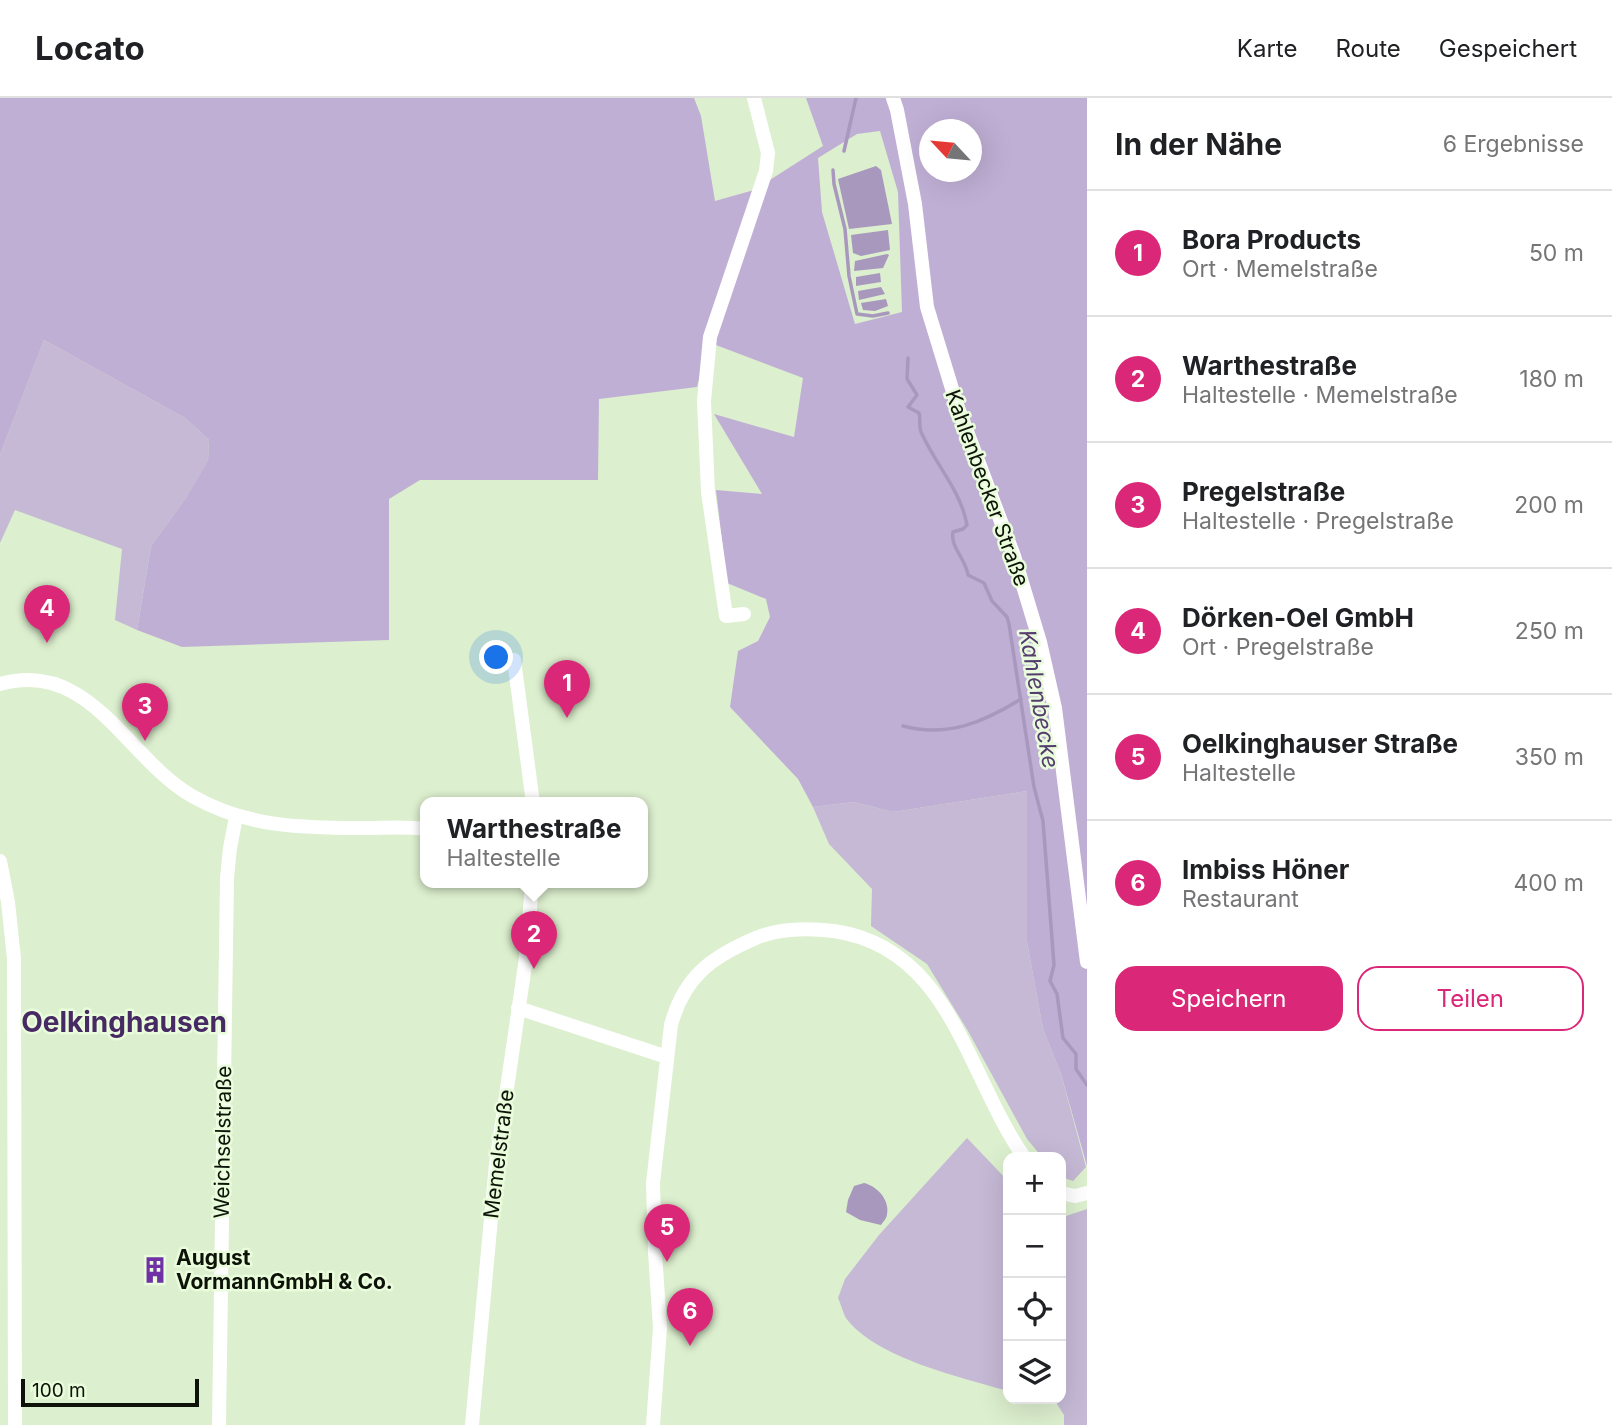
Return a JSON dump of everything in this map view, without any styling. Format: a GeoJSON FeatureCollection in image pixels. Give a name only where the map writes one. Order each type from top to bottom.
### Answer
{"type":"FeatureCollection","features":[{"type":"Feature","properties":{"kind":"street"},"geometry":{"type":"LineString","coordinates":[[744,614],[726,616],[708,492],[704,401],[710,337],[766,171],[768,153],[754,98]]}},
{"type":"Feature","properties":{"kind":"street","name":"Kahlenbecker Straße"},"geometry":{"type":"LineString","coordinates":[[893,98],[915,204],[930,318],[957,405],[1014,556],[1040,642],[1055,708],[1087,962]]}},
{"type":"Feature","properties":{"kind":"street"},"geometry":{"type":"LineString","coordinates":[[514,660],[532,797]]}},
{"type":"Feature","properties":{"kind":"street"},"geometry":{"type":"LineString","coordinates":[[0,684],[20,681],[52,684],[83,696],[97,707],[153,766],[190,795],[236,817],[276,825],[314,828],[420,829]]}},
{"type":"Feature","properties":{"kind":"street","name":"Weichselstraße"},"geometry":{"type":"LineString","coordinates":[[219,1425],[227,878],[229,848],[236,817]]}},
{"type":"Feature","properties":{"kind":"street"},"geometry":{"type":"LineString","coordinates":[[0,861],[8,902],[14,959],[15,1425]]}},
{"type":"Feature","properties":{"kind":"street","name":"Memelstraße"},"geometry":{"type":"LineString","coordinates":[[472,1425],[496,1164],[526,958],[532,888]]}},
{"type":"Feature","properties":{"kind":"street"},"geometry":{"type":"LineString","coordinates":[[653,1425],[660,1328],[653,1183],[667,1057],[676,1007],[687,986],[717,957],[759,937],[779,932],[821,929],[867,938],[884,946],[912,966],[937,995],[1003,1124],[1021,1152]]}},
{"type":"Feature","properties":{"kind":"street"},"geometry":{"type":"LineString","coordinates":[[518,1009],[667,1057]]}},
{"type":"Feature","properties":{"kind":"street"},"geometry":{"type":"LineString","coordinates":[[1066,1194],[1075,1196],[1087,1193]]}},
{"type":"Feature","properties":{"kind":"shaded area"},"geometry":{"type":"Polygon","coordinates":[[[0,98],[694,98],[701,116],[715,201],[754,190],[823,146],[806,98],[1087,98],[1087,1166],[1061,1074],[1043,1029],[1027,942],[1027,791],[893,812],[854,802],[813,807],[798,779],[730,707],[738,651],[758,641],[770,617],[766,599],[727,583],[716,490],[762,494],[714,414],[794,437],[803,378],[708,342],[697,387],[599,399],[598,480],[420,480],[389,499],[389,640],[182,647],[137,630],[151,546],[185,499],[208,460],[209,440],[185,418],[44,340],[0,455],[0,98]],[[880,131],[857,134],[818,158],[822,212],[855,324],[902,312],[898,192],[880,131]]]}},
{"type":"Feature","properties":{"kind":"shaded area"},"geometry":{"type":"Polygon","coordinates":[[[876,166],[881,170],[892,224],[849,229],[838,179],[876,166]]]}},
{"type":"Feature","properties":{"kind":"shaded area"},"geometry":{"type":"Polygon","coordinates":[[[888,230],[890,250],[861,256],[853,253],[851,235],[888,230]]]}},
{"type":"Feature","properties":{"kind":"shaded area"},"geometry":{"type":"Polygon","coordinates":[[[889,255],[883,268],[854,271],[855,261],[889,255]]]}},
{"type":"Feature","properties":{"kind":"shaded area"},"geometry":{"type":"Polygon","coordinates":[[[880,273],[881,282],[856,286],[856,277],[880,273]]]}},
{"type":"Feature","properties":{"kind":"shaded area"},"geometry":{"type":"Polygon","coordinates":[[[881,287],[885,294],[859,300],[858,291],[881,287]]]}},
{"type":"Feature","properties":{"kind":"shaded area"},"geometry":{"type":"Polygon","coordinates":[[[886,299],[888,306],[875,311],[863,310],[861,303],[886,299]]]}},
{"type":"Feature","properties":{"kind":"shaded area"},"geometry":{"type":"Polygon","coordinates":[[[44,340],[185,418],[209,440],[208,460],[185,499],[151,546],[137,630],[115,620],[122,549],[15,510],[0,543],[0,455],[44,340]]]}},
{"type":"Feature","properties":{"kind":"shaded area"},"geometry":{"type":"Polygon","coordinates":[[[1027,791],[1027,942],[1043,1029],[1061,1074],[1086,1167],[1073,1181],[1066,1179],[1066,1152],[1038,1152],[1027,1139],[968,1031],[927,964],[871,926],[872,889],[829,844],[813,807],[854,802],[893,812],[1027,791]]]}},
{"type":"Feature","properties":{"kind":"shaded area"},"geometry":{"type":"Polygon","coordinates":[[[967,1138],[1003,1176],[1003,1390],[945,1373],[898,1355],[859,1332],[846,1318],[838,1298],[845,1279],[879,1235],[967,1138]]]}},
{"type":"Feature","properties":{"kind":"shaded area"},"geometry":{"type":"Polygon","coordinates":[[[864,1183],[878,1190],[884,1199],[887,1215],[881,1225],[860,1220],[846,1212],[854,1186],[864,1183]]]}},
{"type":"Feature","properties":{"kind":"shaded area"},"geometry":{"type":"Polygon","coordinates":[[[1087,1209],[1087,1425],[1064,1425],[1064,1415],[1057,1404],[1066,1404],[1066,1216],[1087,1209]]]}},
{"type":"Feature","properties":{"kind":"waterway","name":"Kahlenbecke"},"geometry":{"type":"LineString","coordinates":[[844,151],[856,98]]}},
{"type":"Feature","properties":{"kind":"waterway","name":"Kahlenbecke"},"geometry":{"type":"LineString","coordinates":[[833,170],[845,229],[849,276],[857,314],[873,316],[888,313]]}},
{"type":"Feature","properties":{"kind":"waterway","name":"Kahlenbecke"},"geometry":{"type":"LineString","coordinates":[[908,358],[907,379],[917,395],[908,407],[919,413],[921,431],[954,489],[967,525],[953,532],[954,543],[968,575],[984,583],[992,601],[1007,617],[1009,624],[1034,787],[1043,821],[1054,965],[1050,981],[1057,994],[1063,1038],[1076,1054],[1076,1069],[1087,1085]]}},
{"type":"Feature","properties":{"kind":"waterway"},"geometry":{"type":"LineString","coordinates":[[903,726],[935,730],[965,726],[993,715],[1021,699]]}},
{"type":"Feature","properties":{"kind":"place","name":"Dörken-Oel GmbH"},"geometry":{"type":"Point","coordinates":[47,643]}},
{"type":"Feature","properties":{"kind":"place","name":"Bora Products"},"geometry":{"type":"Point","coordinates":[567,718]}},
{"type":"Feature","properties":{"kind":"place","name":"Pregelstraße"},"geometry":{"type":"Point","coordinates":[145,741]}},
{"type":"Feature","properties":{"kind":"place","name":"Warthestraße"},"geometry":{"type":"Point","coordinates":[534,969]}},
{"type":"Feature","properties":{"kind":"place","name":"Oelkinghauser Straße"},"geometry":{"type":"Point","coordinates":[667,1262]}},
{"type":"Feature","properties":{"kind":"place","name":"August VormannGmbH & Co."},"geometry":{"type":"Point","coordinates":[155,1270]}},
{"type":"Feature","properties":{"kind":"place","name":"Imbiss Höner"},"geometry":{"type":"Point","coordinates":[690,1346]}},
{"type":"Feature","properties":{"kind":"district","name":"Oelkinghausen"},"geometry":{"type":"Point","coordinates":[124,1022]}}]}
